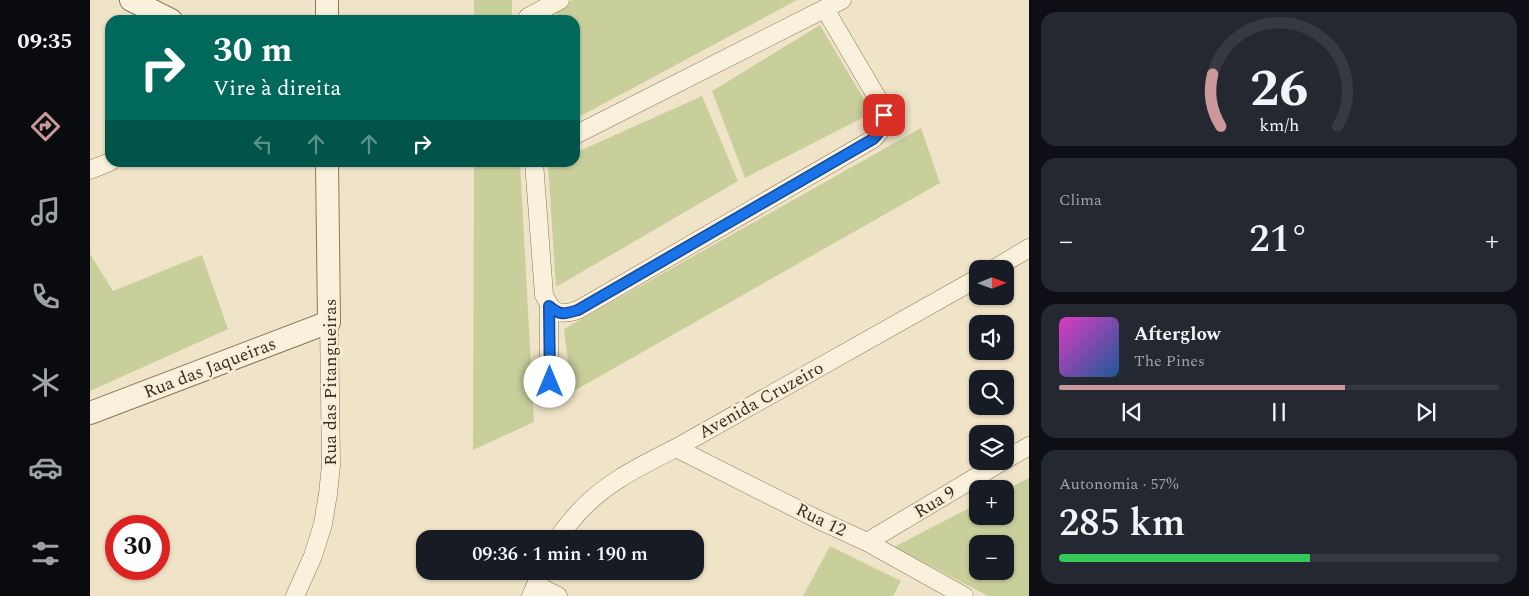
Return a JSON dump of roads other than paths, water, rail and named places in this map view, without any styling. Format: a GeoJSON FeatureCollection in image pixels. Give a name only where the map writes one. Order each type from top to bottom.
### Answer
{"type":"FeatureCollection","features":[{"type":"Feature","properties":{"kind":"street"},"geometry":{"type":"LineString","coordinates":[[131,0],[161,15]]}},
{"type":"Feature","properties":{"kind":"street"},"geometry":{"type":"LineString","coordinates":[[327,0],[327,15]]}},
{"type":"Feature","properties":{"kind":"street"},"geometry":{"type":"LineString","coordinates":[[528,12],[560,0]]}},
{"type":"Feature","properties":{"kind":"street"},"geometry":{"type":"LineString","coordinates":[[580,132],[842,0]]}},
{"type":"Feature","properties":{"kind":"street"},"geometry":{"type":"LineString","coordinates":[[549,306],[556,312],[566,314],[578,310],[873,139],[880,133],[884,124],[882,106],[825,9]]}},
{"type":"Feature","properties":{"kind":"street"},"geometry":{"type":"LineString","coordinates":[[90,170],[105,164]]}},
{"type":"Feature","properties":{"kind":"street","name":"Rua das Pitangueiras"},"geometry":{"type":"LineString","coordinates":[[295,596],[316,548],[324,524],[331,465],[328,167]]}},
{"type":"Feature","properties":{"kind":"street"},"geometry":{"type":"LineString","coordinates":[[534,167],[544,295],[549,306],[550,382]]}},
{"type":"Feature","properties":{"kind":"street"},"geometry":{"type":"LineString","coordinates":[[1009,260],[1029,248]]}},
{"type":"Feature","properties":{"kind":"street","name":"Avenida Cruzeiro"},"geometry":{"type":"LineString","coordinates":[[565,530],[582,507],[630,471],[676,448],[969,283]]}},
{"type":"Feature","properties":{"kind":"street","name":"Rua das Jaqueiras"},"geometry":{"type":"LineString","coordinates":[[90,413],[329,322]]}},
{"type":"Feature","properties":{"kind":"street","name":"Rua 9"},"geometry":{"type":"LineString","coordinates":[[1014,455],[1029,446]]}},
{"type":"Feature","properties":{"kind":"street","name":"Rua 12"},"geometry":{"type":"LineString","coordinates":[[676,448],[816,519],[867,542],[964,596]]}},
{"type":"Feature","properties":{"kind":"street","name":"Rua 9"},"geometry":{"type":"LineString","coordinates":[[867,542],[989,470]]}},
{"type":"Feature","properties":{"kind":"street"},"geometry":{"type":"LineString","coordinates":[[536,584],[558,596]]}}]}
